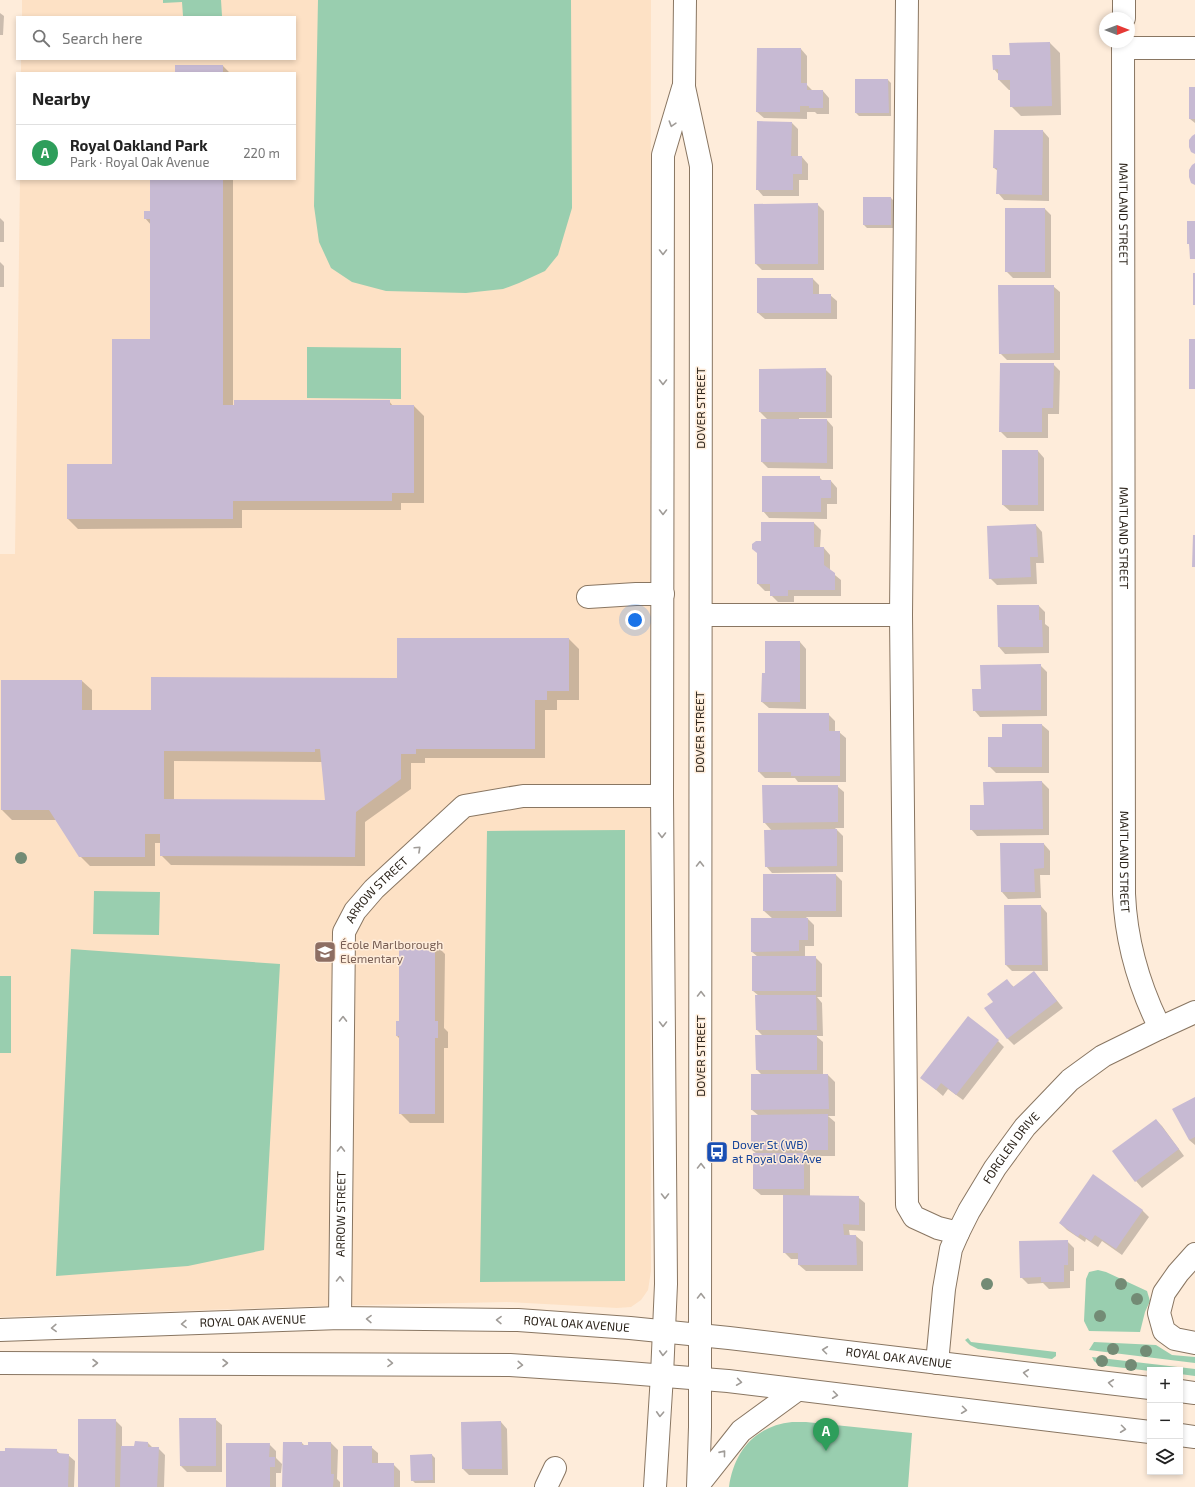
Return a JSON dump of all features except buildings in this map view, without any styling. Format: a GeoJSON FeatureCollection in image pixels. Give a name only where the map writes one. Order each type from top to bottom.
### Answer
{"type":"FeatureCollection","features":[{"type":"Feature","properties":{"kind":"main road","name":"DOVER STREET"},"geometry":{"type":"LineString","coordinates":[[685,0],[684,87],[701,166],[700,1379],[698,1485]]}},
{"type":"Feature","properties":{"kind":"main road"},"geometry":{"type":"LineString","coordinates":[[907,0],[901,615],[907,1205],[914,1217],[938,1228],[958,1233]]}},
{"type":"Feature","properties":{"kind":"main road"},"geometry":{"type":"LineString","coordinates":[[1124,0],[1124,12]]}},
{"type":"Feature","properties":{"kind":"main road"},"geometry":{"type":"LineString","coordinates":[[1135,46],[1195,48]]}},
{"type":"Feature","properties":{"kind":"main road","name":"MAITLAND STREET"},"geometry":{"type":"LineString","coordinates":[[1123,48],[1124,894],[1125,920],[1130,946],[1147,998],[1160,1028]]}},
{"type":"Feature","properties":{"kind":"main road","name":"DOVER STREET"},"geometry":{"type":"LineString","coordinates":[[656,1487],[666,1284],[662,796],[663,155],[684,87]]}},
{"type":"Feature","properties":{"kind":"main road"},"geometry":{"type":"LineString","coordinates":[[588,597],[663,594]]}},
{"type":"Feature","properties":{"kind":"main road"},"geometry":{"type":"LineString","coordinates":[[701,615],[901,615]]}},
{"type":"Feature","properties":{"kind":"main road","name":"ARROW STREET"},"geometry":{"type":"LineString","coordinates":[[340,1318],[344,932],[356,911],[374,889],[464,806],[524,796],[662,796]]}},
{"type":"Feature","properties":{"kind":"main road","name":"FORGLEN DRIVE"},"geometry":{"type":"LineString","coordinates":[[937,1363],[947,1268],[951,1250],[969,1211],[995,1168],[1025,1126],[1070,1080],[1103,1056],[1195,1012]]}},
{"type":"Feature","properties":{"kind":"main road"},"geometry":{"type":"LineString","coordinates":[[1185,1341],[1164,1331],[1159,1313],[1164,1293],[1178,1273],[1195,1254]]}},
{"type":"Feature","properties":{"kind":"main road","name":"ROYAL OAK AVENUE"},"geometry":{"type":"LineString","coordinates":[[0,1330],[340,1318],[518,1320],[664,1331],[1147,1388]]}},
{"type":"Feature","properties":{"kind":"main road"},"geometry":{"type":"LineString","coordinates":[[0,1363],[321,1363],[510,1365],[662,1375],[1147,1432]]}},
{"type":"Feature","properties":{"kind":"main road"},"geometry":{"type":"LineString","coordinates":[[698,1485],[741,1431],[796,1390]]}},
{"type":"Feature","properties":{"kind":"main road"},"geometry":{"type":"LineString","coordinates":[[1183,1391],[1195,1393]]}},
{"type":"Feature","properties":{"kind":"main road"},"geometry":{"type":"LineString","coordinates":[[1183,1435],[1195,1437]]}},
{"type":"Feature","properties":{"kind":"shaded area","name":"École Marlborough Elementary"},"geometry":{"type":"Polygon","coordinates":[[[22,0],[651,0],[651,1271],[648,1290],[641,1300],[631,1307],[617,1308],[507,1302],[320,1306],[0,1317],[0,554],[15,554],[20,180],[296,180],[296,72],[21,72],[21,60],[296,60],[296,16],[22,16],[22,0]]]}},
{"type":"Feature","properties":{"kind":"green space"},"geometry":{"type":"Polygon","coordinates":[[[163,0],[221,0],[222,16],[183,16],[182,2],[163,3],[163,0]]]}},
{"type":"Feature","properties":{"kind":"green space"},"geometry":{"type":"Polygon","coordinates":[[[318,0],[571,0],[572,208],[558,255],[545,271],[503,289],[466,293],[386,291],[352,282],[331,268],[319,242],[314,206],[318,0]]]}},
{"type":"Feature","properties":{"kind":"green space"},"geometry":{"type":"Polygon","coordinates":[[[307,347],[401,348],[401,399],[307,398],[307,347]]]}},
{"type":"Feature","properties":{"kind":"green space"},"geometry":{"type":"Polygon","coordinates":[[[625,830],[625,1281],[480,1282],[487,831],[625,830]]]}},
{"type":"Feature","properties":{"kind":"green space"},"geometry":{"type":"Polygon","coordinates":[[[94,891],[160,892],[159,935],[93,934],[94,891]]]}},
{"type":"Feature","properties":{"kind":"green space"},"geometry":{"type":"Polygon","coordinates":[[[71,949],[280,964],[264,1250],[188,1266],[56,1276],[71,949]]]}},
{"type":"Feature","properties":{"kind":"green space"},"geometry":{"type":"Polygon","coordinates":[[[0,976],[11,976],[11,1053],[0,1053],[0,976]]]}},
{"type":"Feature","properties":{"kind":"green space"},"geometry":{"type":"Polygon","coordinates":[[[1098,1270],[1106,1272],[1147,1291],[1150,1301],[1145,1312],[1140,1332],[1089,1331],[1084,1321],[1086,1279],[1089,1272],[1098,1270]]]}},
{"type":"Feature","properties":{"kind":"green space"},"geometry":{"type":"Polygon","coordinates":[[[968,1338],[971,1342],[1056,1352],[1056,1356],[1052,1359],[978,1349],[970,1345],[965,1340],[968,1338]]]}},
{"type":"Feature","properties":{"kind":"green space"},"geometry":{"type":"Polygon","coordinates":[[[1094,1342],[1156,1345],[1172,1355],[1195,1357],[1195,1363],[1089,1350],[1094,1342]]]}},
{"type":"Feature","properties":{"kind":"green space"},"geometry":{"type":"Polygon","coordinates":[[[1092,1357],[1178,1367],[1147,1367],[1147,1371],[1099,1365],[1092,1357]]]}},
{"type":"Feature","properties":{"kind":"green space"},"geometry":{"type":"Polygon","coordinates":[[[1183,1368],[1195,1369],[1195,1376],[1183,1374],[1183,1368]]]}},
{"type":"Feature","properties":{"kind":"green space"},"geometry":{"type":"Polygon","coordinates":[[[806,1422],[912,1433],[908,1487],[729,1487],[736,1462],[748,1442],[767,1429],[779,1424],[806,1422]]]}},
{"type":"Feature","properties":{"kind":"place","name":"École Marlborough Elementary"},"geometry":{"type":"Point","coordinates":[325,952]}},
{"type":"Feature","properties":{"kind":"place","name":"Dover St (WB) at Royal Oak Ave"},"geometry":{"type":"Point","coordinates":[717,1152]}},
{"type":"Feature","properties":{"kind":"place","name":"Royal Oakland Park"},"geometry":{"type":"Point","coordinates":[826,1451]}}]}
